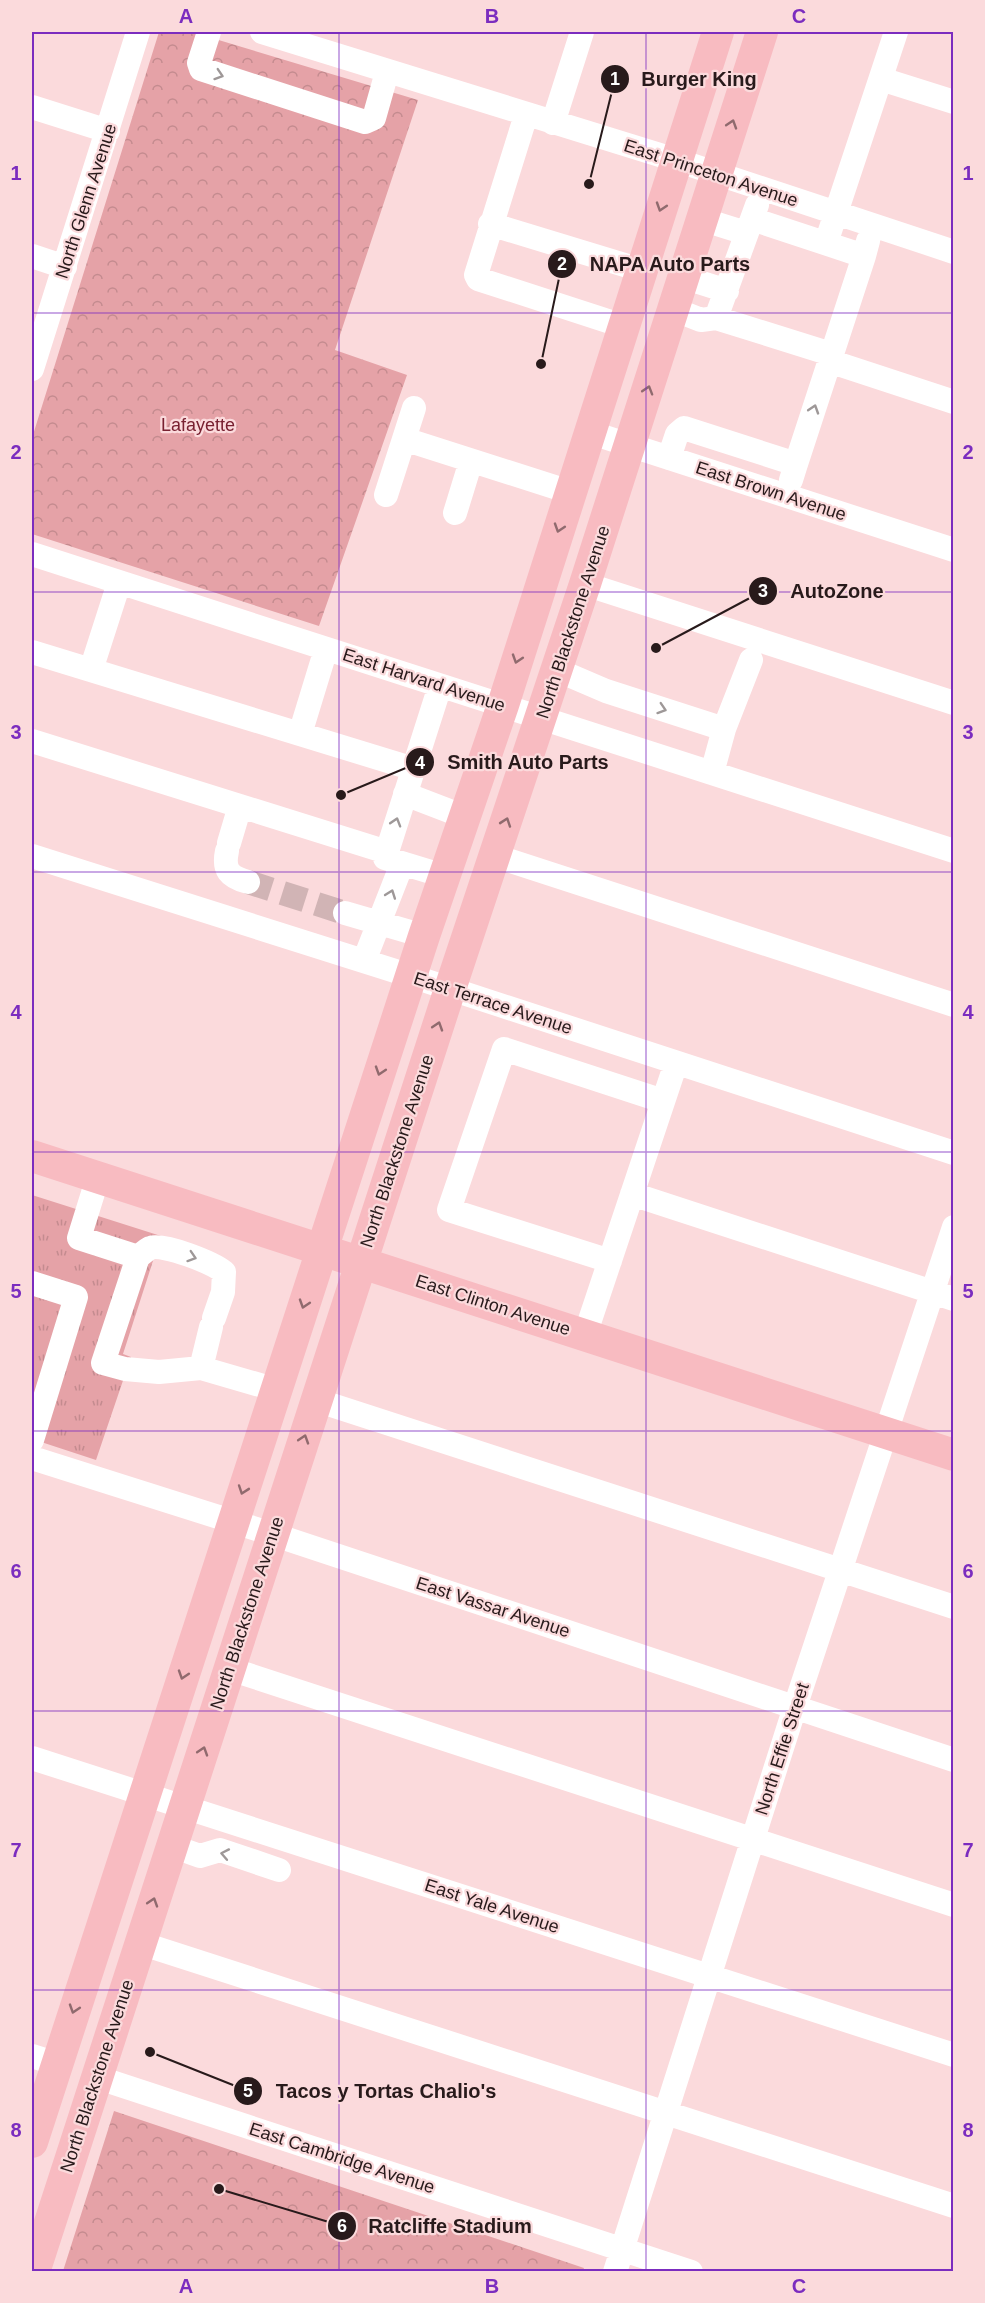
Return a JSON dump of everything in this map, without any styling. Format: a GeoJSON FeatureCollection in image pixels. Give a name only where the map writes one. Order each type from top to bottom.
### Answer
{"type":"FeatureCollection","features":[{"type":"Feature","properties":{"kind":"main road"},"geometry":{"type":"LineString","coordinates":[[32,2142],[44,2060],[100,1928],[145,1794],[424,936],[503,705],[718,32]]}},
{"type":"Feature","properties":{"kind":"main road","name":"North Blackstone Avenue"},"geometry":{"type":"LineString","coordinates":[[34,2271],[450,989],[542,718],[762,32]]}},
{"type":"Feature","properties":{"kind":"main road","name":"East Clinton Avenue"},"geometry":{"type":"LineString","coordinates":[[32,1156],[954,1455]]}},
{"type":"Feature","properties":{"kind":"main road"},"geometry":{"type":"LineString","coordinates":[[96,2077],[89,2072],[86,2054],[111,1953],[100,1928]]}},
{"type":"Feature","properties":{"kind":"main road"},"geometry":{"type":"LineString","coordinates":[[34,2271],[50,2165],[70,2091],[70,2079],[44,2060]]}},
{"type":"Feature","properties":{"kind":"street","name":"North Glenn Avenue"},"geometry":{"type":"LineString","coordinates":[[32,369],[138,32]]}},
{"type":"Feature","properties":{"kind":"street"},"geometry":{"type":"LineString","coordinates":[[209,32],[200,63],[201,69],[365,122],[374,118],[387,72]]}},
{"type":"Feature","properties":{"kind":"street","name":"East Princeton Avenue"},"geometry":{"type":"LineString","coordinates":[[262,32],[676,160],[954,252]]}},
{"type":"Feature","properties":{"kind":"street"},"geometry":{"type":"LineString","coordinates":[[553,123],[582,32]]}},
{"type":"Feature","properties":{"kind":"street"},"geometry":{"type":"LineString","coordinates":[[826,243],[897,32]]}},
{"type":"Feature","properties":{"kind":"street"},"geometry":{"type":"LineString","coordinates":[[881,79],[954,102]]}},
{"type":"Feature","properties":{"kind":"street"},"geometry":{"type":"LineString","coordinates":[[32,107],[108,131]]}},
{"type":"Feature","properties":{"kind":"street"},"geometry":{"type":"LineString","coordinates":[[526,115],[475,270],[478,279],[623,326]]}},
{"type":"Feature","properties":{"kind":"street"},"geometry":{"type":"LineString","coordinates":[[716,318],[762,189]]}},
{"type":"Feature","properties":{"kind":"street"},"geometry":{"type":"LineString","coordinates":[[794,233],[804,202]]}},
{"type":"Feature","properties":{"kind":"street"},"geometry":{"type":"LineString","coordinates":[[701,219],[794,233],[864,256]]}},
{"type":"Feature","properties":{"kind":"street"},"geometry":{"type":"LineString","coordinates":[[490,224],[641,270]]}},
{"type":"Feature","properties":{"kind":"street"},"geometry":{"type":"LineString","coordinates":[[786,496],[873,225]]}},
{"type":"Feature","properties":{"kind":"street"},"geometry":{"type":"LineString","coordinates":[[32,256],[65,267]]}},
{"type":"Feature","properties":{"kind":"street"},"geometry":{"type":"LineString","coordinates":[[683,277],[727,291]]}},
{"type":"Feature","properties":{"kind":"street"},"geometry":{"type":"LineString","coordinates":[[673,309],[700,320],[716,318],[954,402]]}},
{"type":"Feature","properties":{"kind":"street"},"geometry":{"type":"LineString","coordinates":[[386,495],[414,408]]}},
{"type":"Feature","properties":{"kind":"street"},"geometry":{"type":"LineString","coordinates":[[669,459],[677,434],[684,428],[796,464]]}},
{"type":"Feature","properties":{"kind":"street","name":"East Brown Avenue"},"geometry":{"type":"LineString","coordinates":[[589,432],[954,550]]}},
{"type":"Feature","properties":{"kind":"street"},"geometry":{"type":"LineString","coordinates":[[404,439],[570,492]]}},
{"type":"Feature","properties":{"kind":"street"},"geometry":{"type":"LineString","coordinates":[[735,479],[745,447]]}},
{"type":"Feature","properties":{"kind":"street"},"geometry":{"type":"LineString","coordinates":[[455,513],[471,461]]}},
{"type":"Feature","properties":{"kind":"street","name":"East Harvard Avenue"},"geometry":{"type":"LineString","coordinates":[[32,555],[954,851]]}},
{"type":"Feature","properties":{"kind":"street"},"geometry":{"type":"LineString","coordinates":[[91,670],[119,583]]}},
{"type":"Feature","properties":{"kind":"street"},"geometry":{"type":"LineString","coordinates":[[585,584],[954,703]]}},
{"type":"Feature","properties":{"kind":"street"},"geometry":{"type":"LineString","coordinates":[[300,734],[326,649]]}},
{"type":"Feature","properties":{"kind":"street"},"geometry":{"type":"LineString","coordinates":[[32,652],[414,769]]}},
{"type":"Feature","properties":{"kind":"street"},"geometry":{"type":"LineString","coordinates":[[712,773],[724,729],[751,660]]}},
{"type":"Feature","properties":{"kind":"street"},"geometry":{"type":"LineString","coordinates":[[557,670],[606,691],[724,729]]}},
{"type":"Feature","properties":{"kind":"street"},"geometry":{"type":"LineString","coordinates":[[364,961],[380,925],[395,858],[405,794],[440,686]]}},
{"type":"Feature","properties":{"kind":"street"},"geometry":{"type":"LineString","coordinates":[[32,741],[240,806],[444,876]]}},
{"type":"Feature","properties":{"kind":"street"},"geometry":{"type":"LineString","coordinates":[[405,794],[465,816]]}},
{"type":"Feature","properties":{"kind":"street"},"geometry":{"type":"LineString","coordinates":[[240,806],[224,865],[227,872],[235,879],[248,882]]}},
{"type":"Feature","properties":{"kind":"street","name":"East Terrace Avenue"},"geometry":{"type":"LineString","coordinates":[[32,856],[411,976],[954,1153]]}},
{"type":"Feature","properties":{"kind":"street"},"geometry":{"type":"LineString","coordinates":[[495,856],[954,1005]]}},
{"type":"Feature","properties":{"kind":"street"},"geometry":{"type":"LineString","coordinates":[[345,913],[424,936]]}},
{"type":"Feature","properties":{"kind":"street"},"geometry":{"type":"LineString","coordinates":[[610,1261],[449,1210],[504,1049],[663,1101]]}},
{"type":"Feature","properties":{"kind":"street"},"geometry":{"type":"LineString","coordinates":[[585,1335],[676,1063]]}},
{"type":"Feature","properties":{"kind":"street"},"geometry":{"type":"LineString","coordinates":[[98,1177],[79,1238],[138,1257]]}},
{"type":"Feature","properties":{"kind":"street"},"geometry":{"type":"LineString","coordinates":[[632,1194],[943,1295]]}},
{"type":"Feature","properties":{"kind":"street","name":"North Effie Street"},"geometry":{"type":"LineString","coordinates":[[619,2261],[795,1707],[886,1433],[943,1295],[954,1227]]}},
{"type":"Feature","properties":{"kind":"street"},"geometry":{"type":"LineString","coordinates":[[201,1368],[225,1279],[224,1272],[215,1264],[162,1247],[151,1248],[138,1257],[103,1362],[125,1370],[159,1372],[201,1368],[277,1390]]}},
{"type":"Feature","properties":{"kind":"street"},"geometry":{"type":"LineString","coordinates":[[32,1283],[76,1297],[38,1397],[32,1440]]}},
{"type":"Feature","properties":{"kind":"street"},"geometry":{"type":"LineString","coordinates":[[316,1400],[954,1607]]}},
{"type":"Feature","properties":{"kind":"street","name":"East Vassar Avenue"},"geometry":{"type":"LineString","coordinates":[[32,1458],[272,1534],[954,1760]]}},
{"type":"Feature","properties":{"kind":"street"},"geometry":{"type":"LineString","coordinates":[[230,1669],[954,1905]]}},
{"type":"Feature","properties":{"kind":"street","name":"East Yale Avenue"},"geometry":{"type":"LineString","coordinates":[[32,1758],[954,2055]]}},
{"type":"Feature","properties":{"kind":"street"},"geometry":{"type":"LineString","coordinates":[[172,1846],[200,1856],[220,1850],[279,1870]]}},
{"type":"Feature","properties":{"kind":"street"},"geometry":{"type":"LineString","coordinates":[[140,1943],[954,2206]]}},
{"type":"Feature","properties":{"kind":"street","name":"East Cambridge Avenue"},"geometry":{"type":"LineString","coordinates":[[96,2077],[619,2261],[691,2271]]}},
{"type":"Feature","properties":{"kind":"green space","name":"Lafayette"},"geometry":{"type":"Polygon","coordinates":[[[159,32],[192,32],[418,100],[335,350],[407,375],[319,626],[32,534],[32,438],[159,32]]]}},
{"type":"Feature","properties":{"kind":"green space"},"geometry":{"type":"Polygon","coordinates":[[[32,1195],[161,1236],[123,1354],[131,1357],[96,1460],[32,1439],[32,1195]]]}},
{"type":"Feature","properties":{"kind":"green space"},"geometry":{"type":"Polygon","coordinates":[[[114,2111],[584,2268],[583,2271],[63,2271],[114,2111]]]}},
{"type":"Feature","properties":{"kind":"tunnel"},"geometry":{"type":"LineString","coordinates":[[248,882],[345,913]]}},
{"type":"Feature","properties":{"kind":"place","name":"Burger King"},"geometry":{"type":"Point","coordinates":[589,184]}},
{"type":"Feature","properties":{"kind":"place","name":"NAPA Auto Parts"},"geometry":{"type":"Point","coordinates":[541,364]}},
{"type":"Feature","properties":{"kind":"place","name":"AutoZone"},"geometry":{"type":"Point","coordinates":[656,648]}},
{"type":"Feature","properties":{"kind":"place","name":"Smith Auto Parts"},"geometry":{"type":"Point","coordinates":[341,795]}},
{"type":"Feature","properties":{"kind":"place","name":"Tacos y Tortas Chalio's"},"geometry":{"type":"Point","coordinates":[150,2052]}},
{"type":"Feature","properties":{"kind":"place","name":"Ratcliffe Stadium"},"geometry":{"type":"Point","coordinates":[219,2189]}}]}
